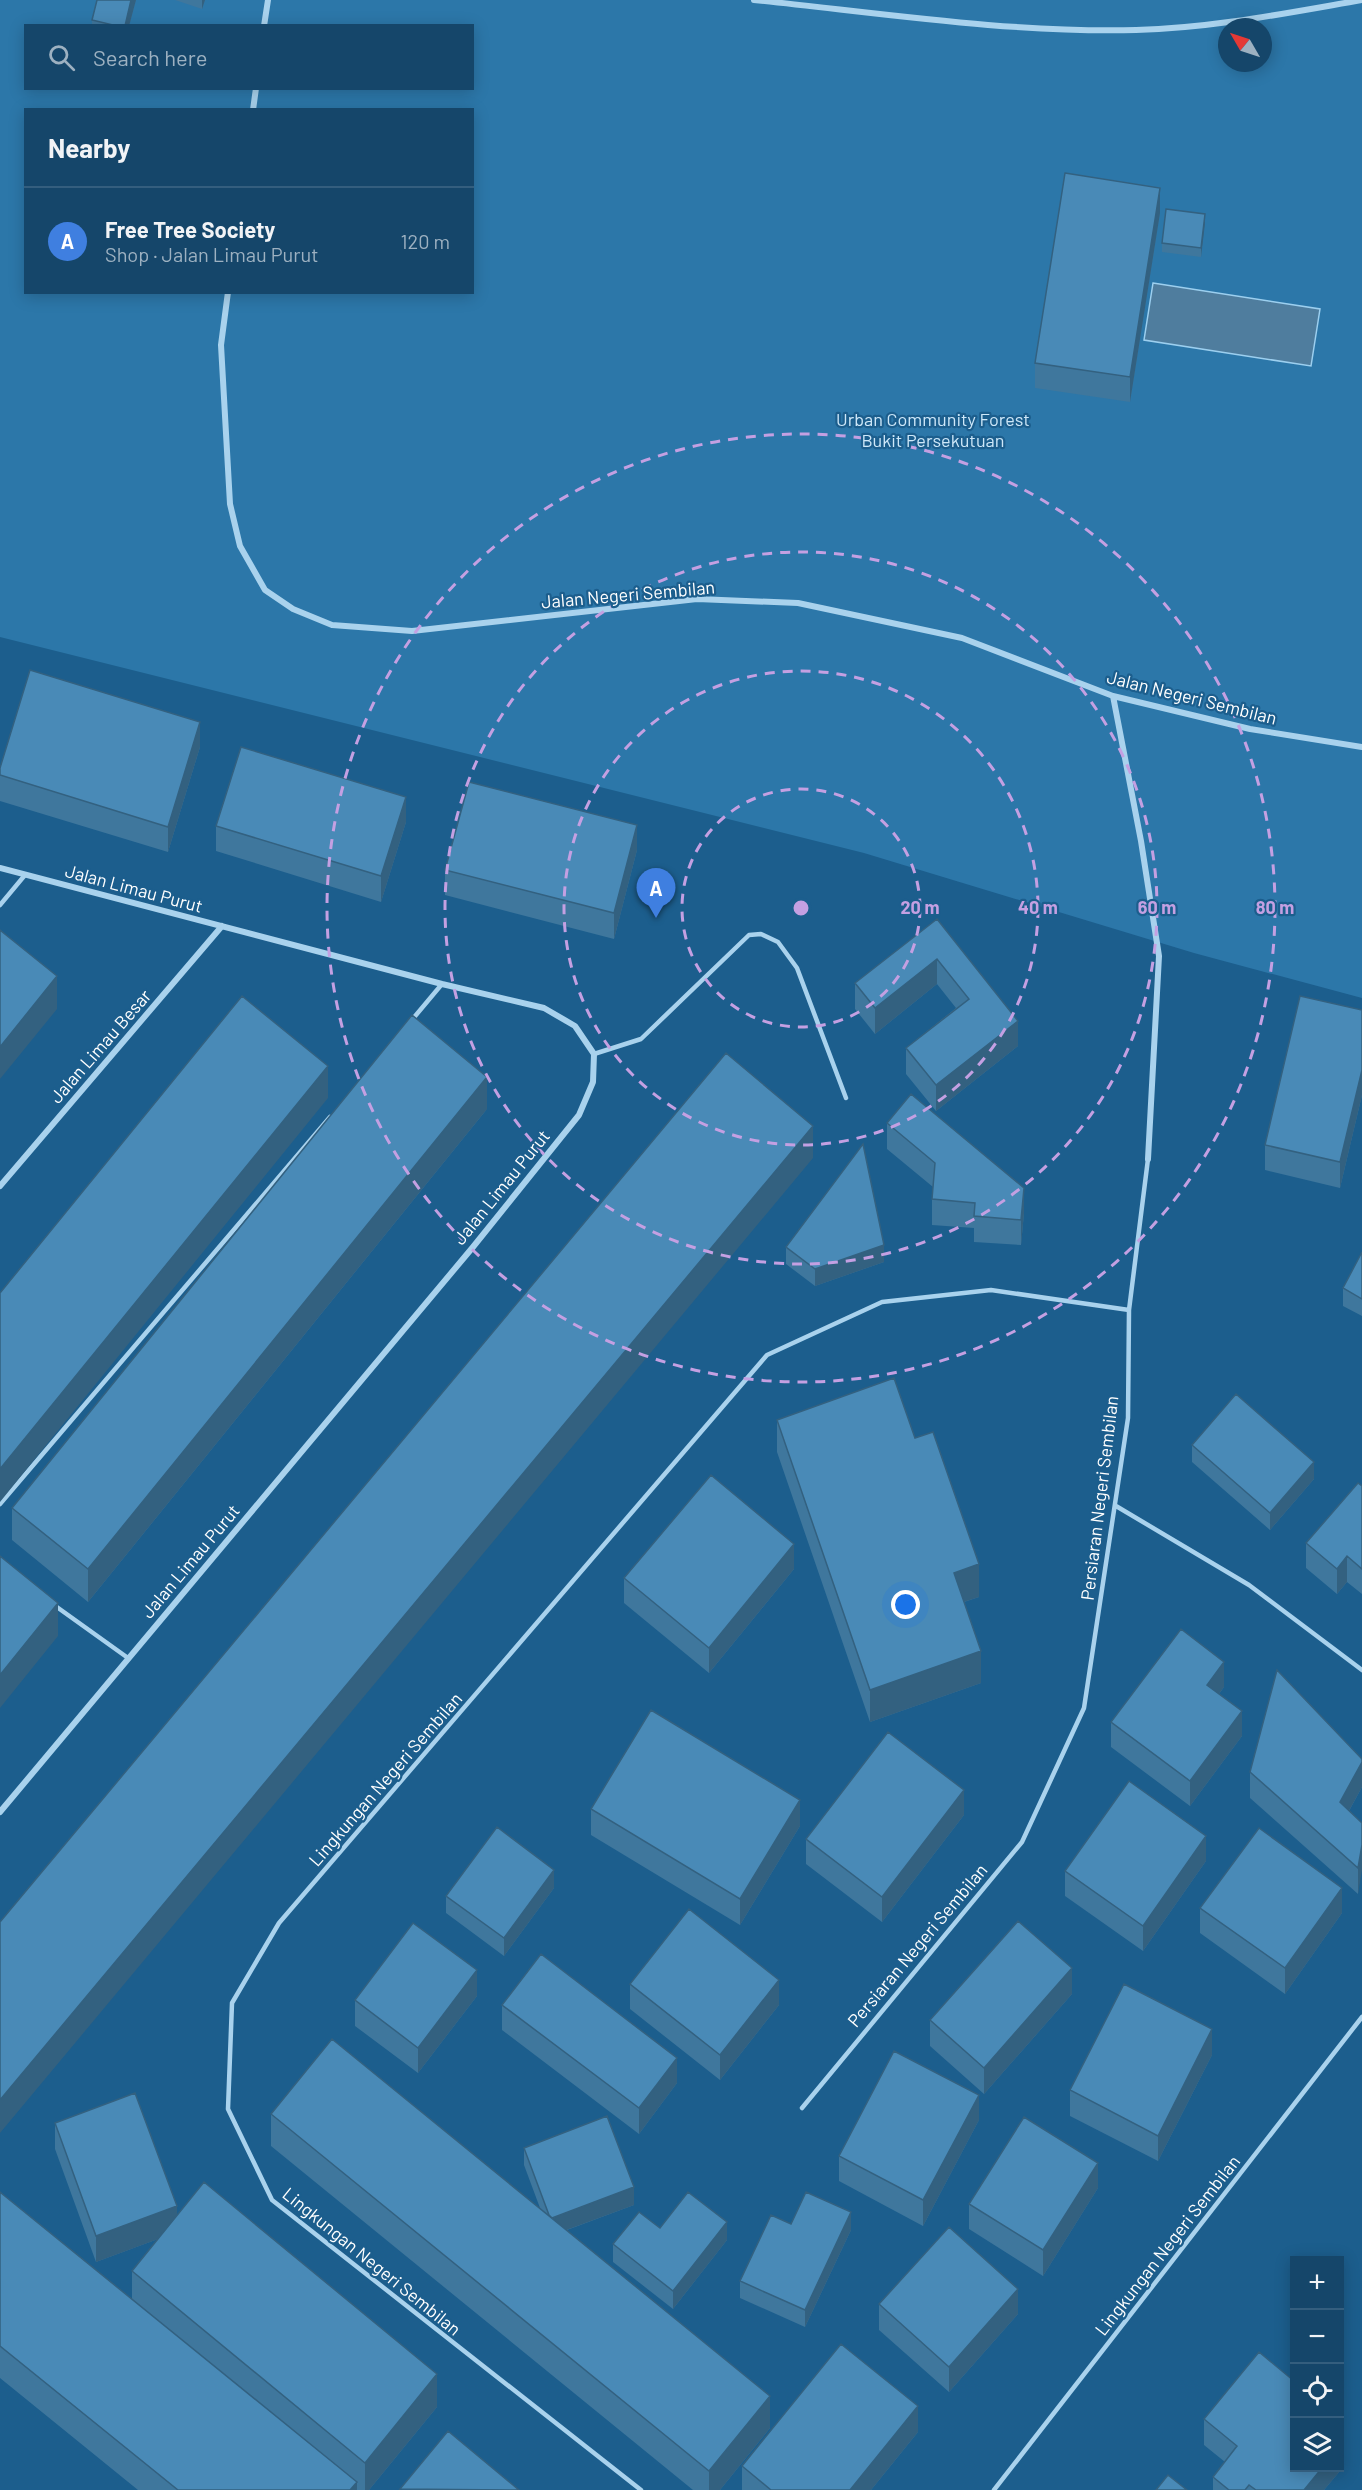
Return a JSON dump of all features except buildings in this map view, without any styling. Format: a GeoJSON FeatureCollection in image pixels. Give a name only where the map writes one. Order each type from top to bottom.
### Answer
{"type":"FeatureCollection","features":[{"type":"Feature","properties":{"kind":"street"},"geometry":{"type":"LineString","coordinates":[[264,24],[268,0]]}},
{"type":"Feature","properties":{"kind":"street"},"geometry":{"type":"LineString","coordinates":[[754,0],[1007,26],[1136,30],[1248,20],[1362,0]]}},
{"type":"Feature","properties":{"kind":"street"},"geometry":{"type":"LineString","coordinates":[[253,108],[256,90]]}},
{"type":"Feature","properties":{"kind":"street","name":"Jalan Negeri Sembilan"},"geometry":{"type":"LineString","coordinates":[[228,294],[221,345],[230,504],[240,546],[265,590],[293,609],[332,625],[412,631],[697,599],[798,603],[962,638],[1113,696],[1250,729],[1362,747]]}},
{"type":"Feature","properties":{"kind":"street","name":"Persiaran Negeri Sembilan"},"geometry":{"type":"LineString","coordinates":[[1113,696],[1141,841],[1159,956],[1148,1159]]}},
{"type":"Feature","properties":{"kind":"street","name":"Jalan Limau Purut"},"geometry":{"type":"LineString","coordinates":[[0,868],[442,984],[544,1008],[575,1026],[594,1054],[593,1082],[579,1114],[473,1247],[0,1812]]}},
{"type":"Feature","properties":{"kind":"street","name":"Jalan Limau Besar"},"geometry":{"type":"LineString","coordinates":[[0,1186],[222,926]]}},
{"type":"Feature","properties":{"kind":"lane"},"geometry":{"type":"LineString","coordinates":[[0,905],[25,875]]}},
{"type":"Feature","properties":{"kind":"lane"},"geometry":{"type":"LineString","coordinates":[[594,1054],[641,1039],[749,935],[761,934],[778,942],[796,968],[846,1098]]}},
{"type":"Feature","properties":{"kind":"lane"},"geometry":{"type":"LineString","coordinates":[[404,1030],[442,984]]}},
{"type":"Feature","properties":{"kind":"lane"},"geometry":{"type":"LineString","coordinates":[[0,1504],[334,1112]]}},
{"type":"Feature","properties":{"kind":"lane","name":"Persiaran Negeri Sembilan"},"geometry":{"type":"LineString","coordinates":[[802,2108],[1022,1842],[1084,1708],[1128,1418],[1129,1310],[1148,1159]]}},
{"type":"Feature","properties":{"kind":"lane","name":"Lingkungan Negeri Sembilan"},"geometry":{"type":"LineString","coordinates":[[641,2490],[272,2200],[228,2109],[232,2003],[279,1923],[767,1354],[882,1302],[991,1290],[1129,1310]]}},
{"type":"Feature","properties":{"kind":"lane"},"geometry":{"type":"LineString","coordinates":[[1116,1506],[1249,1585],[1362,1670]]}},
{"type":"Feature","properties":{"kind":"lane"},"geometry":{"type":"LineString","coordinates":[[46,1599],[128,1658]]}},
{"type":"Feature","properties":{"kind":"lane","name":"Lingkungan Negeri Sembilan"},"geometry":{"type":"LineString","coordinates":[[994,2490],[1362,2017]]}},
{"type":"Feature","properties":{"kind":"green space","name":"Urban Community Forest Bukit Persekutuan"},"geometry":{"type":"Polygon","coordinates":[[[0,0],[1362,0],[1362,998],[1194,953],[864,853],[0,637],[0,0]]]}},
{"type":"Feature","properties":{"kind":"shaded area"},"geometry":{"type":"Polygon","coordinates":[[[1153,283],[1320,309],[1311,366],[1144,340],[1153,283]]]}},
{"type":"Feature","properties":{"kind":"place","name":"Free Tree Society"},"geometry":{"type":"Point","coordinates":[656,918]}}]}
